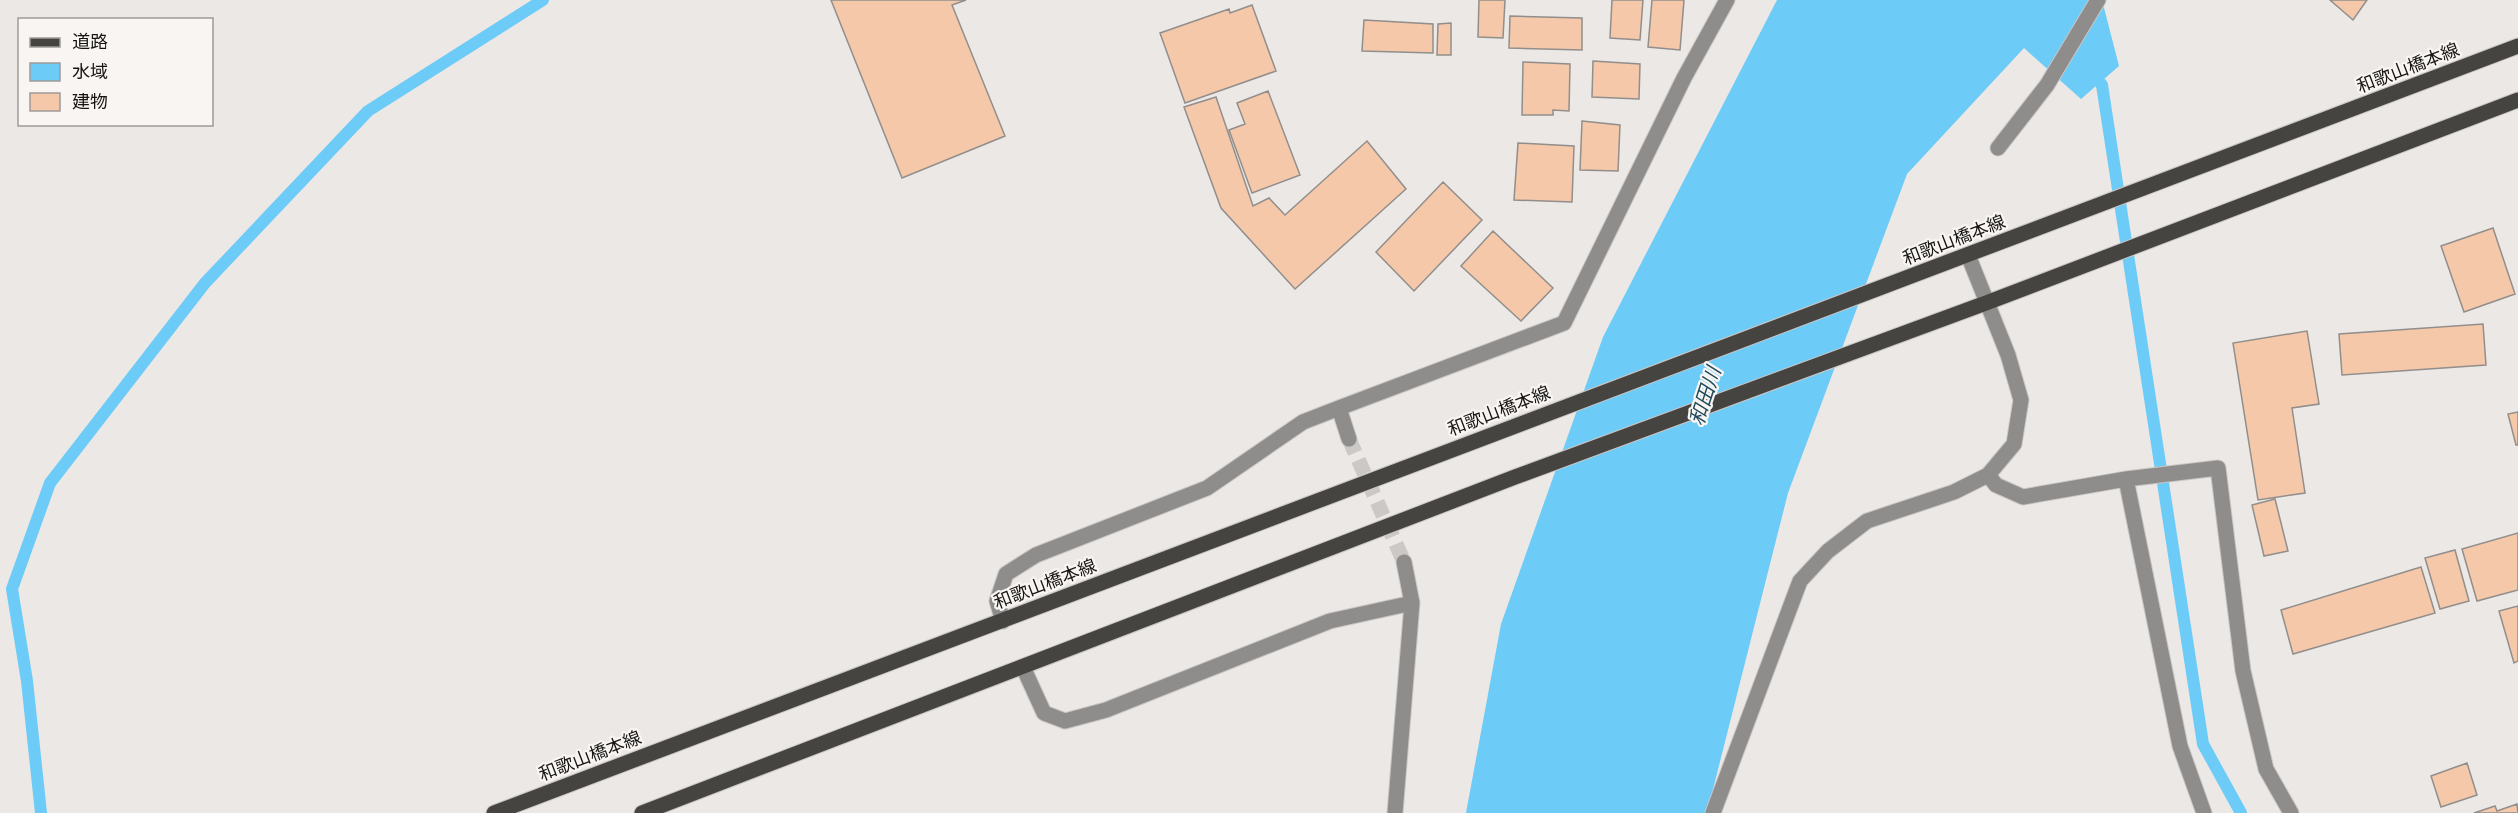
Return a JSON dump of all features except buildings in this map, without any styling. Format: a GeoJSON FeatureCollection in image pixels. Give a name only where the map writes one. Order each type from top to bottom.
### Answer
{"type":"FeatureCollection","features":[{"type":"Feature","properties":{"kind":"main road","name":"和歌山橋本線"},"geometry":{"type":"LineString","coordinates":[[494,813],[2518,46]]}},
{"type":"Feature","properties":{"kind":"main road"},"geometry":{"type":"LineString","coordinates":[[642,813],[1515,477],[1986,303],[2518,100]]}},
{"type":"Feature","properties":{"kind":"street"},"geometry":{"type":"LineString","coordinates":[[1004,621],[997,601],[1006,574],[1036,555],[1207,488],[1303,422],[1564,323],[1684,78],[1727,0]]}},
{"type":"Feature","properties":{"kind":"street"},"geometry":{"type":"LineString","coordinates":[[1998,148],[2048,86],[2098,0]]}},
{"type":"Feature","properties":{"kind":"street"},"geometry":{"type":"LineString","coordinates":[[1713,813],[1800,581],[1828,551],[1867,521],[1954,492],[1988,475],[2014,444],[2021,400],[2008,355],[1986,303],[1962,258]]}},
{"type":"Feature","properties":{"kind":"street"},"geometry":{"type":"LineString","coordinates":[[1339,408],[1349,439]]}},
{"type":"Feature","properties":{"kind":"street"},"geometry":{"type":"LineString","coordinates":[[1988,475],[1996,485],[2023,497],[2126,479],[2218,468],[2243,671],[2266,769],[2292,813]]}},
{"type":"Feature","properties":{"kind":"street"},"geometry":{"type":"LineString","coordinates":[[2126,479],[2180,746],[2204,813]]}},
{"type":"Feature","properties":{"kind":"street"},"geometry":{"type":"LineString","coordinates":[[1395,813],[1412,603],[1404,562]]}},
{"type":"Feature","properties":{"kind":"street"},"geometry":{"type":"LineString","coordinates":[[1023,666],[1044,713],[1065,721],[1106,710],[1330,621],[1412,603]]}},
{"type":"Feature","properties":{"kind":"water","name":"和田川"},"geometry":{"type":"Polygon","coordinates":[[[1777,0],[2102,0],[2119,66],[2081,99],[2024,48],[1907,174],[1788,493],[1707,813],[1466,813],[1501,624],[1603,337],[1777,0]]]}},
{"type":"Feature","properties":{"kind":"waterway"},"geometry":{"type":"LineString","coordinates":[[41,813],[27,681],[12,589],[50,483],[205,283],[368,111],[543,0]]}},
{"type":"Feature","properties":{"kind":"waterway"},"geometry":{"type":"LineString","coordinates":[[2091,71],[2102,85],[2203,744],[2241,813]]}},
{"type":"Feature","properties":{"kind":"tunnel"},"geometry":{"type":"LineString","coordinates":[[1349,439],[1404,562]]}}]}
